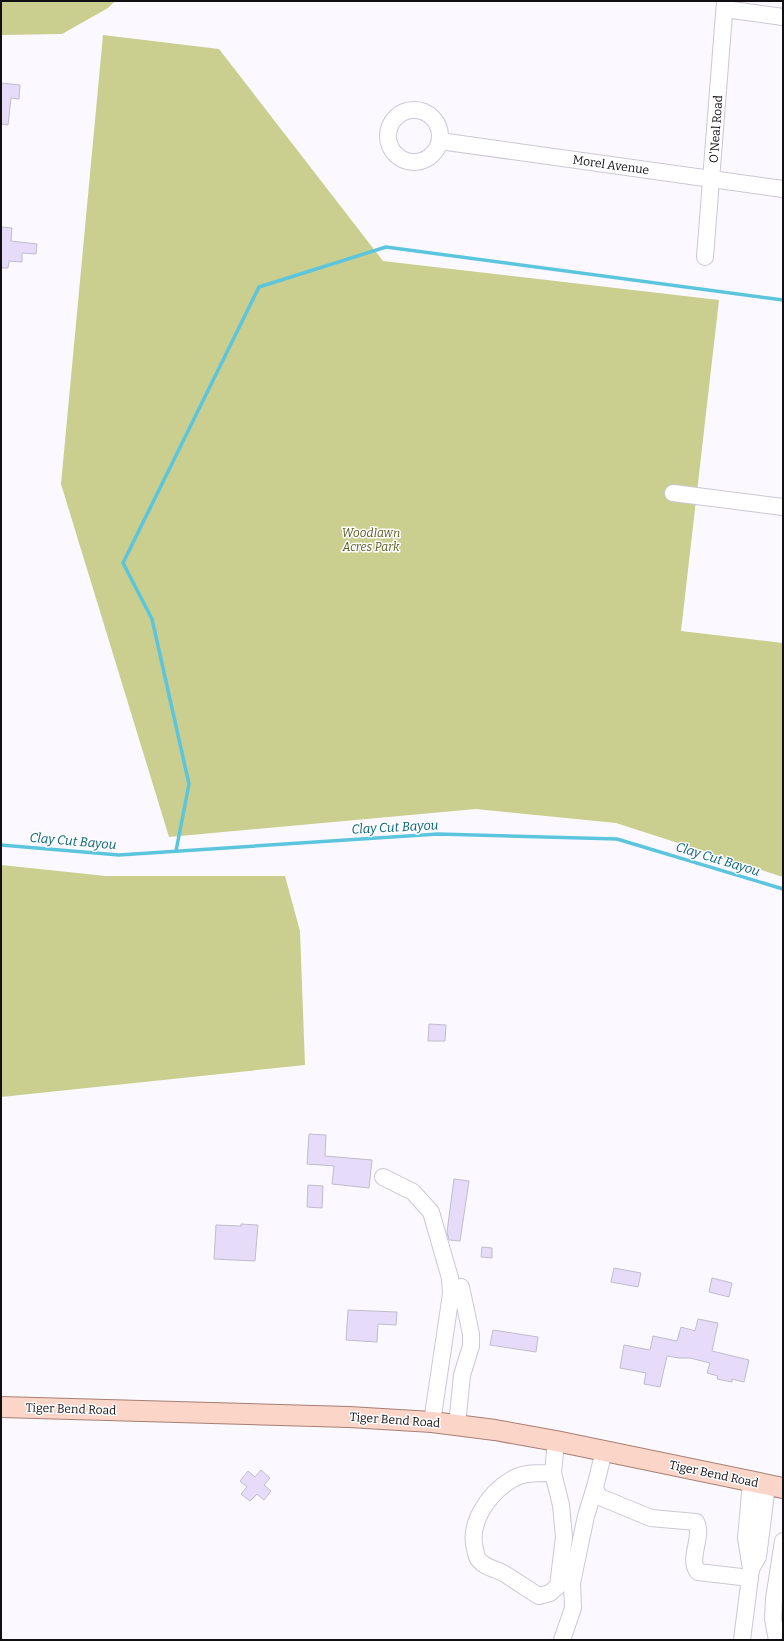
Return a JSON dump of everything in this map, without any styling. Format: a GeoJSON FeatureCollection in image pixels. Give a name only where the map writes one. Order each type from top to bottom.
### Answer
{"type":"FeatureCollection","features":[{"type":"Feature","properties":{"kind":"main road","name":"Tiger Bend Road"},"geometry":{"type":"LineString","coordinates":[[1,1407],[349,1417],[432,1422],[556,1441],[767,1485]]}},
{"type":"Feature","properties":{"kind":"street"},"geometry":{"type":"LineString","coordinates":[[725,5],[783,17]]}},
{"type":"Feature","properties":{"kind":"street","name":"O'Neal Road"},"geometry":{"type":"LineString","coordinates":[[706,257],[725,5]]}},
{"type":"Feature","properties":{"kind":"street","name":"Morel Avenue"},"geometry":{"type":"LineString","coordinates":[[440,141],[783,189]]}},
{"type":"Feature","properties":{"kind":"street"},"geometry":{"type":"LineString","coordinates":[[673,493],[783,507]]}},
{"type":"Feature","properties":{"kind":"street"},"geometry":{"type":"LineString","coordinates":[[383,1177],[413,1192],[431,1212],[450,1278],[451,1294],[432,1422]]}},
{"type":"Feature","properties":{"kind":"street"},"geometry":{"type":"LineString","coordinates":[[457,1425],[462,1375],[471,1346],[471,1334],[461,1287]]}},
{"type":"Feature","properties":{"kind":"street"},"geometry":{"type":"LineString","coordinates":[[553,1473],[528,1474],[512,1479],[498,1490],[487,1502],[476,1522],[473,1543],[477,1559],[485,1566],[502,1572],[539,1596],[550,1593],[558,1586],[564,1537],[561,1505],[553,1473],[556,1441]]}},
{"type":"Feature","properties":{"kind":"street"},"geometry":{"type":"LineString","coordinates":[[562,1640],[573,1608],[572,1583],[576,1559],[604,1451]]}},
{"type":"Feature","properties":{"kind":"street"},"geometry":{"type":"LineString","coordinates":[[742,1640],[750,1574],[758,1557],[767,1485]]}},
{"type":"Feature","properties":{"kind":"street"},"geometry":{"type":"LineString","coordinates":[[595,1488],[600,1497],[623,1505],[645,1516],[663,1520],[696,1522],[698,1529],[695,1565],[698,1572],[750,1574]]}},
{"type":"Feature","properties":{"kind":"street"},"geometry":{"type":"LineString","coordinates":[[777,1640],[773,1619],[774,1599],[783,1541]]}},
{"type":"Feature","properties":{"kind":"green space"},"geometry":{"type":"Polygon","coordinates":[[[1,1],[115,1],[108,8],[62,34],[1,35],[1,1]]]}},
{"type":"Feature","properties":{"kind":"green space","name":"Woodlawn Acres Park"},"geometry":{"type":"Polygon","coordinates":[[[103,35],[219,49],[383,261],[719,300],[681,631],[783,643],[783,877],[616,823],[476,809],[169,837],[61,484],[103,35]]]}},
{"type":"Feature","properties":{"kind":"green space"},"geometry":{"type":"Polygon","coordinates":[[[1,865],[106,876],[285,876],[300,931],[305,1065],[1,1097],[1,865]]]}},
{"type":"Feature","properties":{"kind":"building"},"geometry":{"type":"Polygon","coordinates":[[[1,83],[20,85],[19,99],[11,98],[8,125],[1,124],[1,83]]]}},
{"type":"Feature","properties":{"kind":"building"},"geometry":{"type":"Polygon","coordinates":[[[1,227],[12,228],[11,241],[37,244],[36,254],[22,253],[22,262],[9,261],[8,268],[1,268],[1,227]]]}},
{"type":"Feature","properties":{"kind":"building"},"geometry":{"type":"Polygon","coordinates":[[[429,1024],[446,1025],[445,1041],[428,1041],[429,1024]]]}},
{"type":"Feature","properties":{"kind":"building"},"geometry":{"type":"Polygon","coordinates":[[[309,1134],[326,1135],[325,1156],[372,1160],[369,1188],[332,1184],[334,1166],[307,1164],[309,1134]]]}},
{"type":"Feature","properties":{"kind":"building"},"geometry":{"type":"Polygon","coordinates":[[[454,1179],[469,1181],[460,1241],[449,1240],[447,1232],[454,1179]]]}},
{"type":"Feature","properties":{"kind":"building"},"geometry":{"type":"Polygon","coordinates":[[[308,1185],[323,1186],[322,1208],[307,1207],[308,1185]]]}},
{"type":"Feature","properties":{"kind":"building"},"geometry":{"type":"Polygon","coordinates":[[[241,1224],[258,1225],[255,1261],[214,1259],[216,1225],[241,1226],[241,1224]]]}},
{"type":"Feature","properties":{"kind":"building"},"geometry":{"type":"Polygon","coordinates":[[[482,1247],[492,1248],[492,1258],[481,1257],[482,1247]]]}},
{"type":"Feature","properties":{"kind":"building"},"geometry":{"type":"Polygon","coordinates":[[[614,1268],[641,1273],[638,1287],[611,1282],[614,1268]]]}},
{"type":"Feature","properties":{"kind":"building"},"geometry":{"type":"Polygon","coordinates":[[[712,1278],[732,1283],[729,1297],[709,1292],[712,1278]]]}},
{"type":"Feature","properties":{"kind":"building"},"geometry":{"type":"Polygon","coordinates":[[[348,1310],[397,1312],[396,1325],[378,1324],[377,1342],[346,1340],[348,1310]]]}},
{"type":"Feature","properties":{"kind":"building"},"geometry":{"type":"Polygon","coordinates":[[[698,1319],[718,1323],[712,1351],[749,1360],[744,1382],[732,1379],[732,1382],[717,1379],[718,1376],[707,1373],[710,1363],[690,1358],[667,1356],[660,1387],[644,1384],[646,1373],[620,1368],[624,1345],[650,1350],[653,1336],[677,1341],[681,1327],[695,1331],[698,1319]]]}},
{"type":"Feature","properties":{"kind":"building"},"geometry":{"type":"Polygon","coordinates":[[[493,1330],[538,1337],[536,1352],[490,1345],[493,1330]]]}},
{"type":"Feature","properties":{"kind":"building"},"geometry":{"type":"Polygon","coordinates":[[[261,1470],[270,1478],[264,1485],[271,1491],[264,1500],[257,1494],[250,1501],[241,1494],[247,1487],[240,1481],[248,1471],[255,1477],[261,1470]]]}},
{"type":"Feature","properties":{"kind":"waterway"},"geometry":{"type":"LineString","coordinates":[[176,851],[189,784],[152,619],[123,563],[259,287],[386,247],[783,300]]}},
{"type":"Feature","properties":{"kind":"waterway","name":"Clay Cut Bayou"},"geometry":{"type":"LineString","coordinates":[[1,845],[119,855],[438,834],[617,839],[783,889]]}}]}
